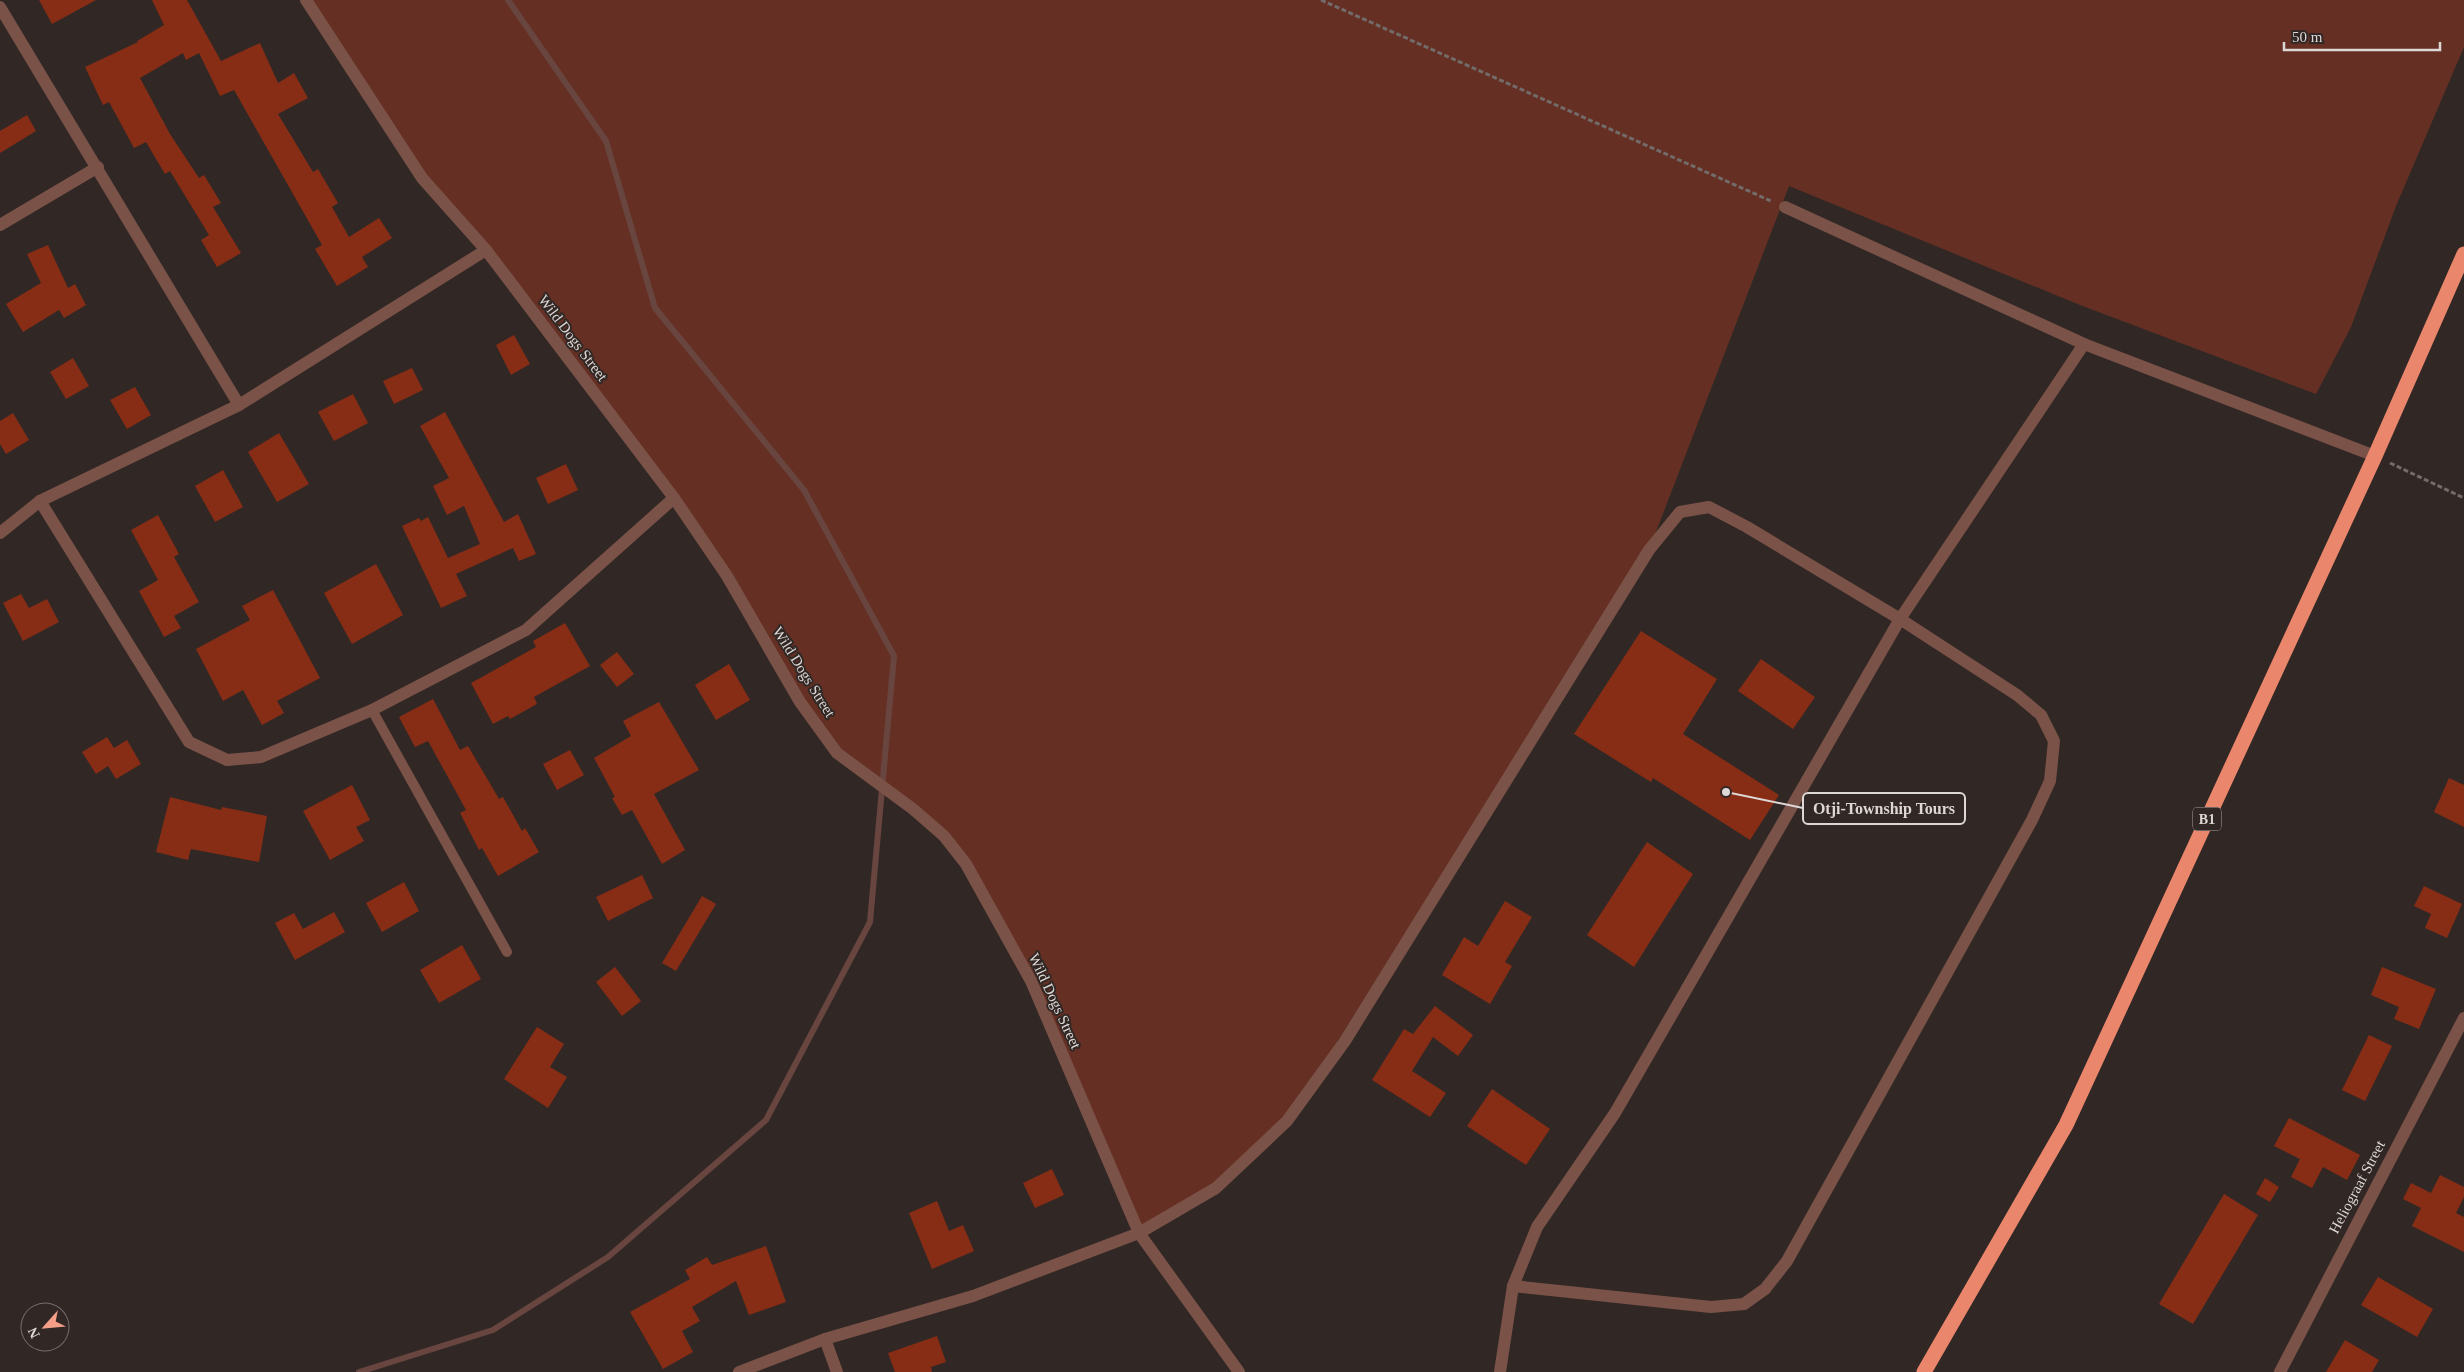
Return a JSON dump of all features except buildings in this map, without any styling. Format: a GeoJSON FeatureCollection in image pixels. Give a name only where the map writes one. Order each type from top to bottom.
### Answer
{"type":"FeatureCollection","features":[{"type":"Feature","properties":{"kind":"highway","name":"B1"},"geometry":{"type":"LineString","coordinates":[[1924,1372],[2066,1125],[2375,456],[2464,254]]}},
{"type":"Feature","properties":{"kind":"street","name":"Wild Dogs Street"},"geometry":{"type":"LineString","coordinates":[[306,0],[422,178],[486,250],[674,498],[727,576],[800,702],[837,753],[932,825],[944,836],[966,864],[1031,981],[1139,1233],[1239,1372]]}},
{"type":"Feature","properties":{"kind":"street"},"geometry":{"type":"LineString","coordinates":[[0,7],[239,404]]}},
{"type":"Feature","properties":{"kind":"street"},"geometry":{"type":"LineString","coordinates":[[0,226],[98,167]]}},
{"type":"Feature","properties":{"kind":"street"},"geometry":{"type":"LineString","coordinates":[[1785,207],[2084,344],[2375,456]]}},
{"type":"Feature","properties":{"kind":"street"},"geometry":{"type":"LineString","coordinates":[[0,532],[40,501],[239,404],[486,250]]}},
{"type":"Feature","properties":{"kind":"street"},"geometry":{"type":"LineString","coordinates":[[1500,1372],[1513,1286],[1537,1227],[1615,1113],[1900,618],[2084,344]]}},
{"type":"Feature","properties":{"kind":"street"},"geometry":{"type":"LineString","coordinates":[[40,501],[189,742],[226,760],[261,757],[372,710],[526,630],[674,498]]}},
{"type":"Feature","properties":{"kind":"street"},"geometry":{"type":"LineString","coordinates":[[739,1372],[825,1340],[973,1296],[1139,1233],[1216,1188],[1287,1122],[1345,1041],[1649,550],[1680,512],[1709,507],[1747,527],[1900,618],[2017,695],[2041,715],[2054,741],[2050,781],[2032,820],[1787,1260],[1766,1289],[1744,1304],[1711,1307],[1513,1286]]}},
{"type":"Feature","properties":{"kind":"street","name":"Heliograaf Street"},"geometry":{"type":"LineString","coordinates":[[2280,1372],[2464,1018]]}},
{"type":"Feature","properties":{"kind":"street"},"geometry":{"type":"LineString","coordinates":[[825,1340],[837,1372]]}},
{"type":"Feature","properties":{"kind":"lane"},"geometry":{"type":"LineString","coordinates":[[372,710],[507,952]]}},
{"type":"Feature","properties":{"kind":"path"},"geometry":{"type":"LineString","coordinates":[[1321,0],[1785,207]]}},
{"type":"Feature","properties":{"kind":"path"},"geometry":{"type":"LineString","coordinates":[[2375,456],[2464,498]]}},
{"type":"Feature","properties":{"kind":"shaded area"},"geometry":{"type":"Polygon","coordinates":[[[306,0],[2464,0],[2464,47],[2396,206],[2351,327],[2316,394],[2080,305],[1789,186],[1649,550],[1287,1121],[1216,1188],[1139,1233],[1031,981],[944,836],[837,753],[674,498],[422,178],[306,0]]]}},
{"type":"Feature","properties":{"kind":"waterway"},"geometry":{"type":"LineString","coordinates":[[359,1372],[493,1330],[608,1257],[766,1120],[870,922],[894,656],[804,490],[655,308],[606,141],[508,0]]}},
{"type":"Feature","properties":{"kind":"place","name":"Otji-Township Tours"},"geometry":{"type":"Point","coordinates":[1726,792]}}]}
